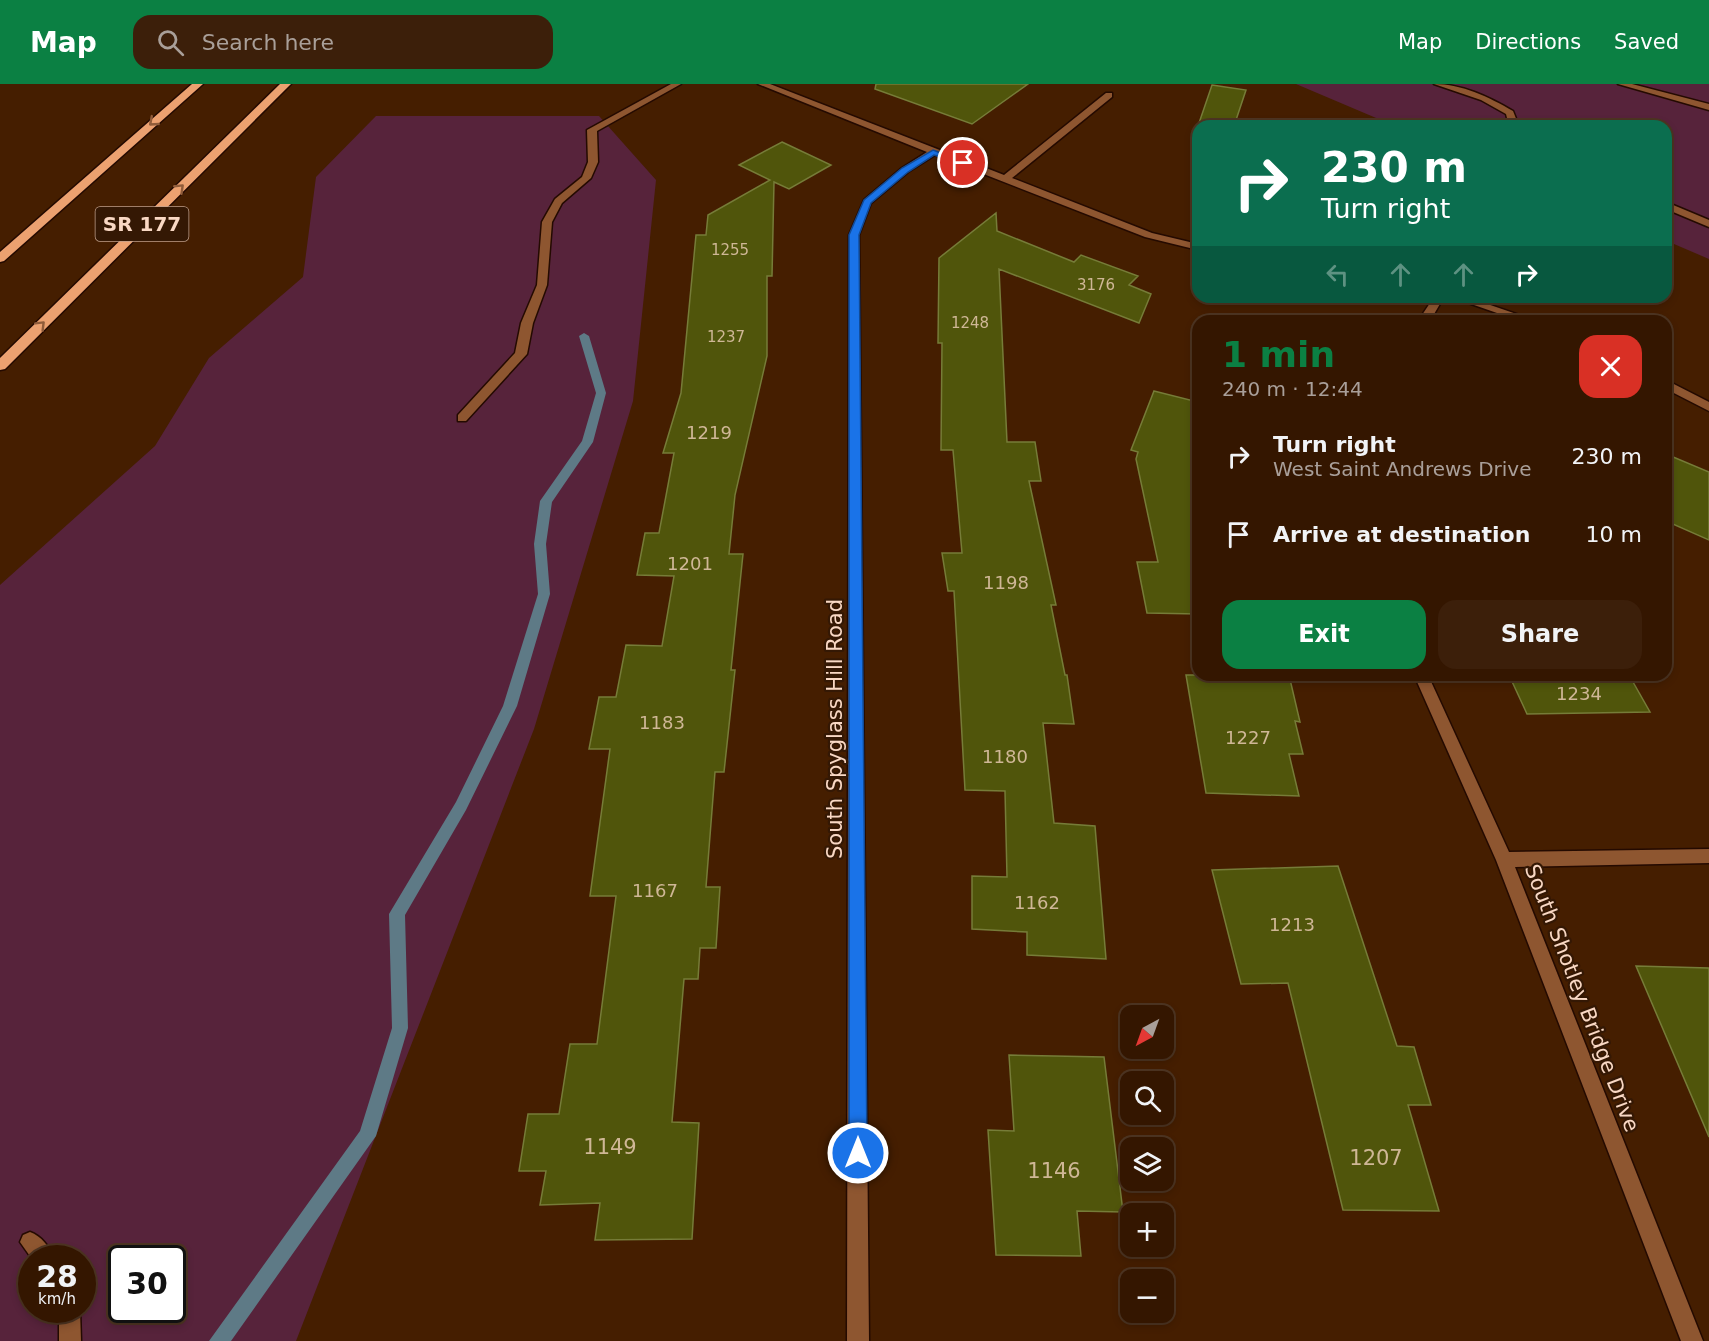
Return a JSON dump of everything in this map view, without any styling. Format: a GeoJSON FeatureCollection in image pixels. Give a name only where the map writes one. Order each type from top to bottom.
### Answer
{"type":"FeatureCollection","features":[{"type":"Feature","properties":{"kind":"highway","name":"SR 177"},"geometry":{"type":"LineString","coordinates":[[0,258],[198,84]]}},
{"type":"Feature","properties":{"kind":"highway","name":"SR 177"},"geometry":{"type":"LineString","coordinates":[[0,366],[286,84]]}},
{"type":"Feature","properties":{"kind":"street"},"geometry":{"type":"LineString","coordinates":[[462,418],[521,354],[527,323],[542,285],[547,222],[558,201],[586,178],[593,162],[592,130],[677,84]]}},
{"type":"Feature","properties":{"kind":"street"},"geometry":{"type":"LineString","coordinates":[[762,84],[1149,235],[1192,246]]}},
{"type":"Feature","properties":{"kind":"street"},"geometry":{"type":"LineString","coordinates":[[1438,84],[1484,98],[1510,113],[1512,120]]}},
{"type":"Feature","properties":{"kind":"street"},"geometry":{"type":"LineString","coordinates":[[1622,84],[1709,107]]}},
{"type":"Feature","properties":{"kind":"street"},"geometry":{"type":"LineString","coordinates":[[1007,178],[1109,95]]}},
{"type":"Feature","properties":{"kind":"street","name":"South Spyglass Hill Road"},"geometry":{"type":"LineString","coordinates":[[858,1341],[854,235],[867,202],[905,170],[933,152]]}},
{"type":"Feature","properties":{"kind":"street"},"geometry":{"type":"LineString","coordinates":[[1672,208],[1709,224]]}},
{"type":"Feature","properties":{"kind":"street"},"geometry":{"type":"LineString","coordinates":[[1475,303],[1512,315]]}},
{"type":"Feature","properties":{"kind":"street"},"geometry":{"type":"LineString","coordinates":[[1672,387],[1709,407]]}},
{"type":"Feature","properties":{"kind":"street","name":"South Shotley Bridge Drive"},"geometry":{"type":"LineString","coordinates":[[1424,681],[1504,860],[1692,1341]]}},
{"type":"Feature","properties":{"kind":"street"},"geometry":{"type":"LineString","coordinates":[[1504,860],[1709,856]]}},
{"type":"Feature","properties":{"kind":"street"},"geometry":{"type":"LineString","coordinates":[[70,1323],[70,1341]]}},
{"type":"Feature","properties":{"kind":"shaded area"},"geometry":{"type":"Polygon","coordinates":[[[1296,84],[1709,84],[1709,259],[1672,243],[1672,120],[1381,120],[1296,84]]]}},
{"type":"Feature","properties":{"kind":"shaded area"},"geometry":{"type":"Polygon","coordinates":[[[376,116],[599,116],[656,180],[633,401],[534,729],[296,1341],[0,1341],[0,585],[155,446],[209,358],[303,277],[316,177],[376,116]]]}},
{"type":"Feature","properties":{"kind":"building"},"geometry":{"type":"Polygon","coordinates":[[[876,84],[1028,84],[972,124],[875,89],[876,84]]]}},
{"type":"Feature","properties":{"kind":"building"},"geometry":{"type":"Polygon","coordinates":[[[1212,85],[1246,90],[1236,120],[1200,120],[1212,85]]]}},
{"type":"Feature","properties":{"kind":"building"},"geometry":{"type":"Polygon","coordinates":[[[782,142],[831,165],[789,189],[774,182],[772,276],[767,276],[767,356],[735,495],[729,554],[743,554],[731,670],[735,670],[724,772],[715,772],[706,887],[720,887],[716,948],[700,948],[698,979],[684,979],[672,1122],[699,1123],[692,1239],[595,1240],[600,1203],[540,1205],[546,1171],[519,1171],[528,1114],[559,1114],[570,1044],[597,1044],[616,896],[590,896],[610,749],[589,749],[599,697],[616,697],[626,645],[662,646],[674,576],[637,575],[645,533],[659,533],[674,453],[663,453],[681,393],[696,235],[706,235],[708,215],[770,180],[739,165],[782,142]]]}},
{"type":"Feature","properties":{"kind":"building"},"geometry":{"type":"Polygon","coordinates":[[[996,213],[997,231],[1074,262],[1081,255],[1138,276],[1129,285],[1151,294],[1139,323],[999,269],[1007,442],[1035,442],[1041,481],[1029,481],[1056,605],[1051,605],[1065,675],[1067,675],[1074,724],[1043,723],[1054,823],[1095,826],[1106,959],[1027,955],[1027,932],[972,929],[972,876],[1007,877],[1005,791],[965,790],[954,591],[948,591],[942,553],[962,553],[953,450],[941,450],[942,343],[938,343],[939,258],[996,213]]]}},
{"type":"Feature","properties":{"kind":"building"},"geometry":{"type":"Polygon","coordinates":[[[1154,391],[1192,400],[1192,614],[1147,613],[1137,562],[1158,562],[1136,459],[1138,452],[1131,450],[1154,391]]]}},
{"type":"Feature","properties":{"kind":"building"},"geometry":{"type":"Polygon","coordinates":[[[1672,457],[1709,472],[1709,540],[1672,524],[1672,457]]]}},
{"type":"Feature","properties":{"kind":"building"},"geometry":{"type":"Polygon","coordinates":[[[1186,675],[1192,675],[1192,681],[1290,681],[1300,722],[1295,721],[1303,754],[1289,754],[1299,796],[1206,793],[1186,675]]]}},
{"type":"Feature","properties":{"kind":"building"},"geometry":{"type":"Polygon","coordinates":[[[1512,681],[1632,681],[1650,712],[1527,714],[1512,681]]]}},
{"type":"Feature","properties":{"kind":"building"},"geometry":{"type":"Polygon","coordinates":[[[1338,866],[1397,1046],[1414,1047],[1431,1105],[1408,1105],[1439,1211],[1343,1210],[1288,983],[1241,984],[1212,870],[1338,866]]]}},
{"type":"Feature","properties":{"kind":"building"},"geometry":{"type":"Polygon","coordinates":[[[1636,966],[1709,968],[1709,1137],[1636,966]]]}},
{"type":"Feature","properties":{"kind":"building"},"geometry":{"type":"Polygon","coordinates":[[[1009,1055],[1104,1057],[1122,1203],[1120,1203],[1120,1212],[1077,1211],[1081,1256],[996,1255],[988,1130],[1014,1131],[1009,1055]]]}},
{"type":"Feature","properties":{"kind":"waterway"},"geometry":{"type":"LineString","coordinates":[[219,1341],[367,1136],[400,1028],[397,914],[461,806],[510,706],[544,594],[540,544],[546,501],[587,442],[601,393],[584,336]]}},
{"type":"Feature","properties":{"kind":"route"},"geometry":{"type":"LineString","coordinates":[[858,1153],[854,235],[867,202],[905,170],[933,152],[963,163]]}}]}
